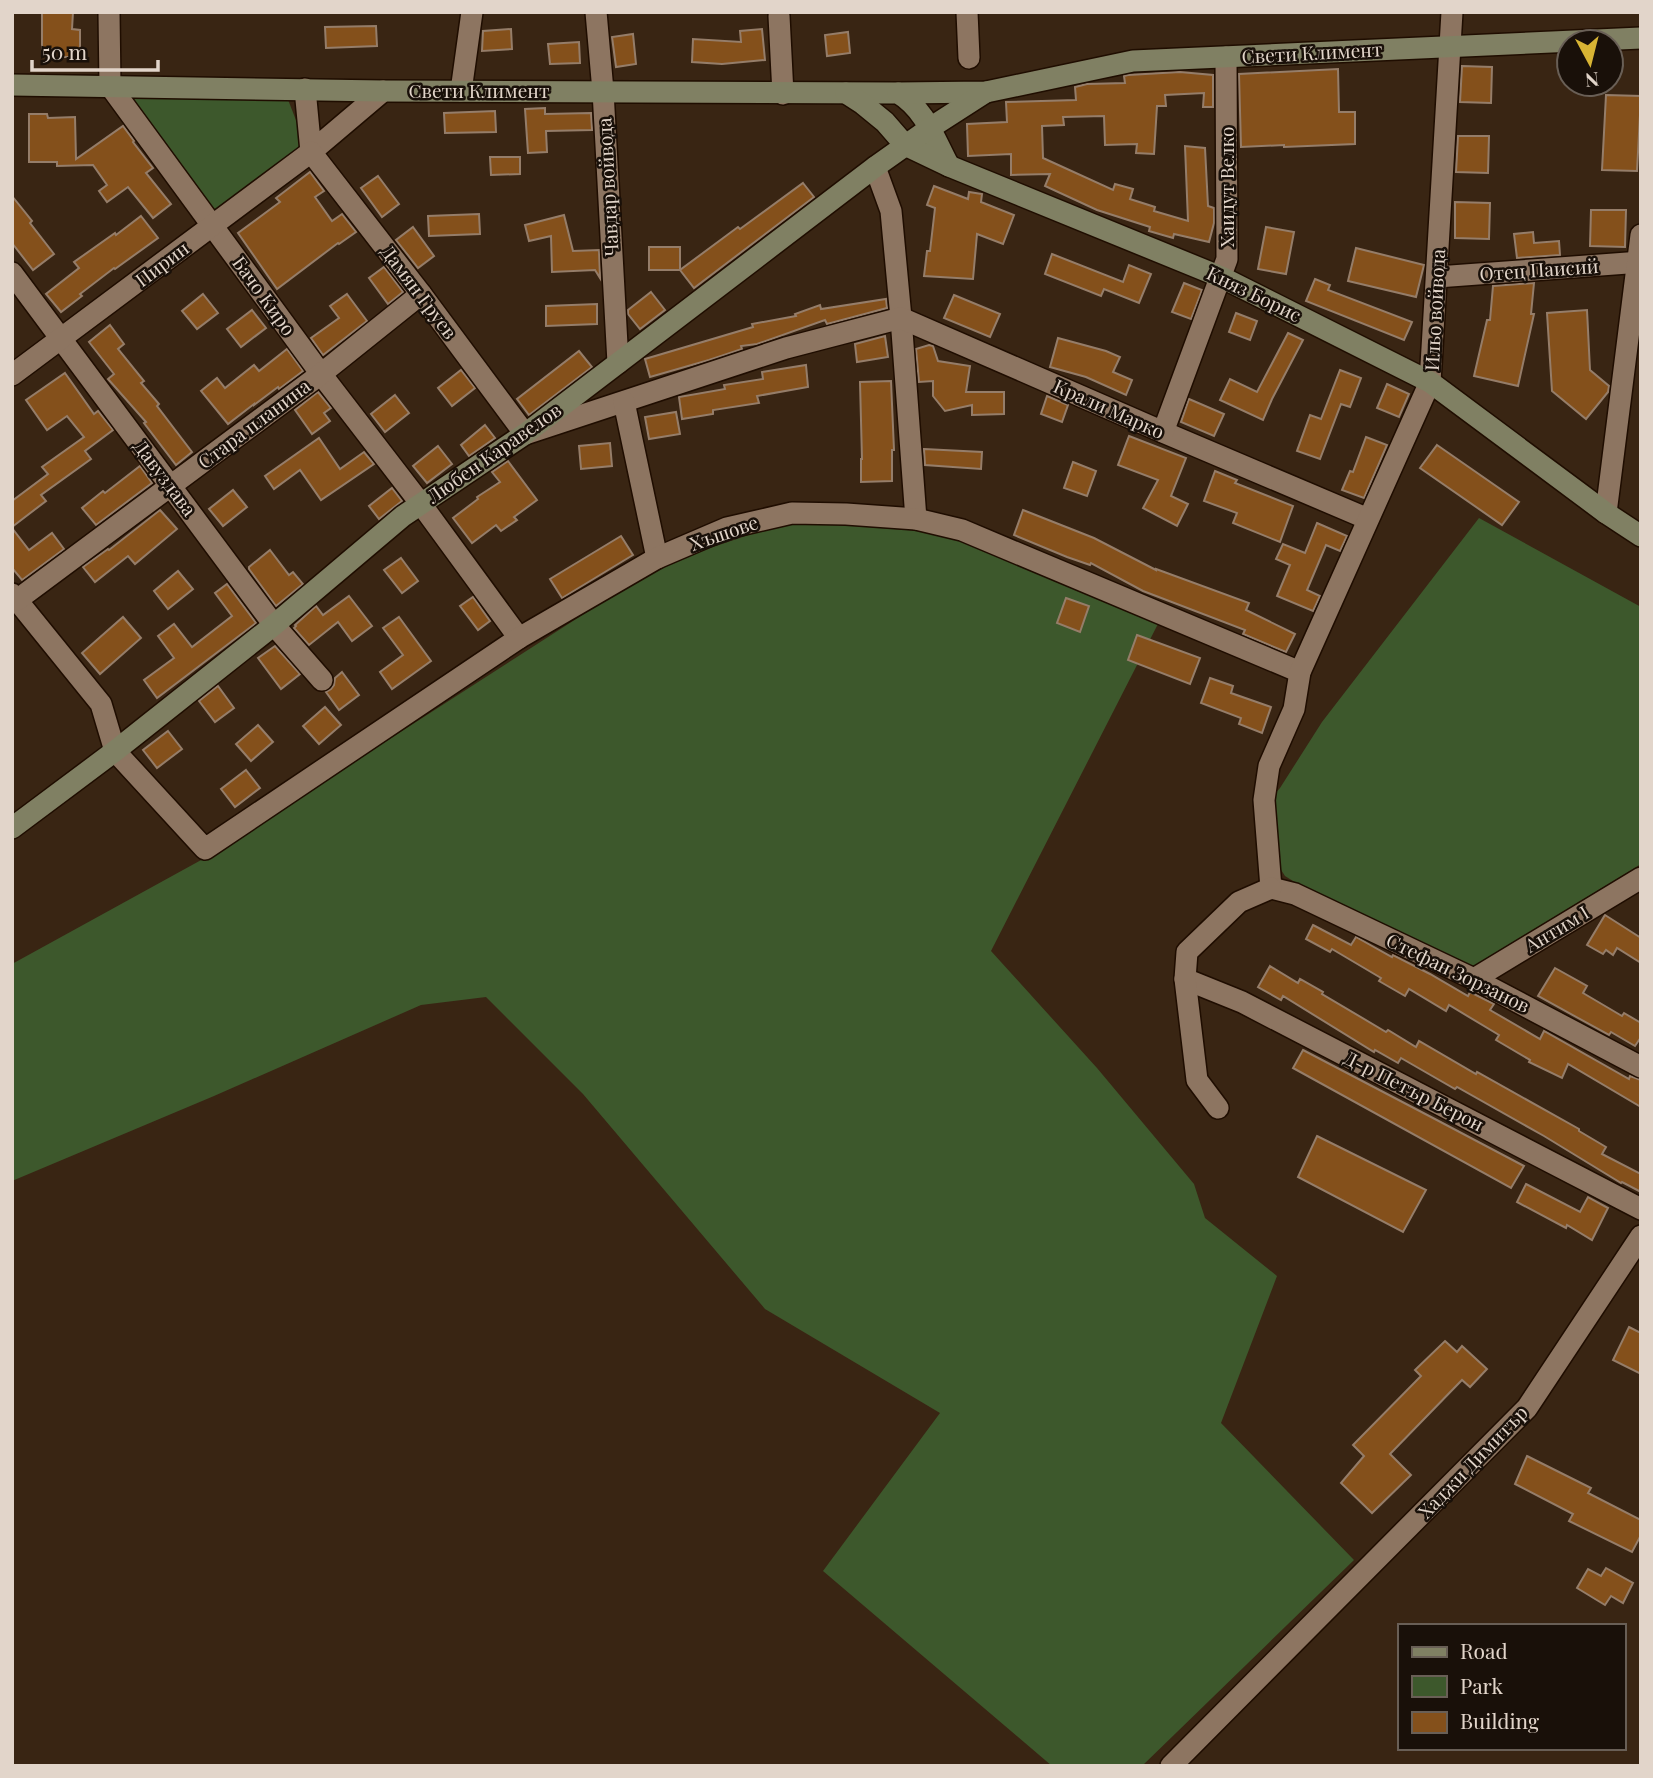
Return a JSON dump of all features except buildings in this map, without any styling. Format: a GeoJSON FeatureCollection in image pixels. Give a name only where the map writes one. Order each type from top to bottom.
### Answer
{"type":"FeatureCollection","features":[{"type":"Feature","properties":{"kind":"street"},"geometry":{"type":"LineString","coordinates":[[109,12],[110,86]]}},
{"type":"Feature","properties":{"kind":"street"},"geometry":{"type":"LineString","coordinates":[[461,91],[472,12]]}},
{"type":"Feature","properties":{"kind":"street","name":"Чавдар войвода"},"geometry":{"type":"LineString","coordinates":[[596,12],[618,363]]}},
{"type":"Feature","properties":{"kind":"street"},"geometry":{"type":"LineString","coordinates":[[967,12],[969,58]]}},
{"type":"Feature","properties":{"kind":"street","name":"Ильо войвода"},"geometry":{"type":"LineString","coordinates":[[1271,888],[1264,800],[1269,766],[1294,709],[1300,671],[1430,382],[1452,12]]}},
{"type":"Feature","properties":{"kind":"street"},"geometry":{"type":"LineString","coordinates":[[779,16],[783,94]]}},
{"type":"Feature","properties":{"kind":"street","name":"Свети Климент"},"geometry":{"type":"LineString","coordinates":[[12,85],[783,94],[986,92],[1133,61],[1641,38]]}},
{"type":"Feature","properties":{"kind":"street","name":"Хаидут Велко"},"geometry":{"type":"LineString","coordinates":[[1163,432],[1227,259],[1226,57]]}},
{"type":"Feature","properties":{"kind":"street","name":"Бачо Киро"},"geometry":{"type":"LineString","coordinates":[[110,86],[519,638]]}},
{"type":"Feature","properties":{"kind":"street"},"geometry":{"type":"LineString","coordinates":[[305,89],[312,152]]}},
{"type":"Feature","properties":{"kind":"street","name":"Пирин"},"geometry":{"type":"LineString","coordinates":[[12,375],[312,152],[383,91]]}},
{"type":"Feature","properties":{"kind":"street","name":"Любен Каравелов"},"geometry":{"type":"LineString","coordinates":[[12,828],[116,751],[274,625],[404,516],[525,434],[875,167],[986,92]]}},
{"type":"Feature","properties":{"kind":"street","name":"Княз Борис"},"geometry":{"type":"LineString","coordinates":[[846,93],[885,122],[905,145],[949,166],[1221,277],[1430,382],[1641,536]]}},
{"type":"Feature","properties":{"kind":"street"},"geometry":{"type":"LineString","coordinates":[[898,93],[919,110],[949,166]]}},
{"type":"Feature","properties":{"kind":"street","name":"Дамян Груев"},"geometry":{"type":"LineString","coordinates":[[312,152],[525,434]]}},
{"type":"Feature","properties":{"kind":"street"},"geometry":{"type":"LineString","coordinates":[[875,167],[891,211],[916,519]]}},
{"type":"Feature","properties":{"kind":"street"},"geometry":{"type":"LineString","coordinates":[[1606,513],[1641,235]]}},
{"type":"Feature","properties":{"kind":"street","name":"Отец Паисий"},"geometry":{"type":"LineString","coordinates":[[1437,277],[1639,262]]}},
{"type":"Feature","properties":{"kind":"street","name":"Давуздава"},"geometry":{"type":"LineString","coordinates":[[12,273],[274,625],[322,680]]}},
{"type":"Feature","properties":{"kind":"street","name":"Стара планина"},"geometry":{"type":"LineString","coordinates":[[15,597],[171,486],[321,374],[421,294]]}},
{"type":"Feature","properties":{"kind":"street"},"geometry":{"type":"LineString","coordinates":[[525,434],[786,348],[901,318]]}},
{"type":"Feature","properties":{"kind":"street","name":"Крали Марко"},"geometry":{"type":"LineString","coordinates":[[901,318],[1368,519]]}},
{"type":"Feature","properties":{"kind":"street"},"geometry":{"type":"LineString","coordinates":[[624,402],[657,558]]}},
{"type":"Feature","properties":{"kind":"street","name":"Хъшове"},"geometry":{"type":"LineString","coordinates":[[116,751],[205,849],[519,638],[657,558],[727,528],[792,513],[916,519],[961,530],[1300,671]]}},
{"type":"Feature","properties":{"kind":"street"},"geometry":{"type":"LineString","coordinates":[[15,597],[101,704],[116,751]]}},
{"type":"Feature","properties":{"kind":"street"},"geometry":{"type":"LineString","coordinates":[[1218,1108],[1197,1080],[1185,979],[1187,952],[1239,902],[1271,888]]}},
{"type":"Feature","properties":{"kind":"street","name":"Стефан Зорзанов"},"geometry":{"type":"LineString","coordinates":[[1271,888],[1295,894],[1474,979],[1641,1067]]}},
{"type":"Feature","properties":{"kind":"street","name":"Антим I"},"geometry":{"type":"LineString","coordinates":[[1474,979],[1635,889]]}},
{"type":"Feature","properties":{"kind":"street","name":"Д-р Петър Берон"},"geometry":{"type":"LineString","coordinates":[[1185,979],[1242,1002],[1641,1209]]}},
{"type":"Feature","properties":{"kind":"street","name":"Хаджи Димитър"},"geometry":{"type":"LineString","coordinates":[[1171,1766],[1527,1408],[1638,1247]]}},
{"type":"Feature","properties":{"kind":"green space"},"geometry":{"type":"Polygon","coordinates":[[[125,93],[287,97],[306,146],[213,214],[125,93]]]}},
{"type":"Feature","properties":{"kind":"green space"},"geometry":{"type":"Polygon","coordinates":[[[1479,518],[1641,607],[1641,864],[1472,967],[1285,876],[1276,862],[1271,798],[1322,722],[1479,518]]]}},
{"type":"Feature","properties":{"kind":"green space"},"geometry":{"type":"Polygon","coordinates":[[[790,521],[959,534],[1161,618],[991,951],[1097,1068],[1194,1184],[1205,1218],[1277,1276],[1221,1423],[1354,1560],[1142,1766],[1052,1766],[823,1571],[940,1413],[765,1309],[583,1094],[486,997],[421,1005],[12,1181],[12,964],[203,859],[660,565],[790,521]]]}}]}
